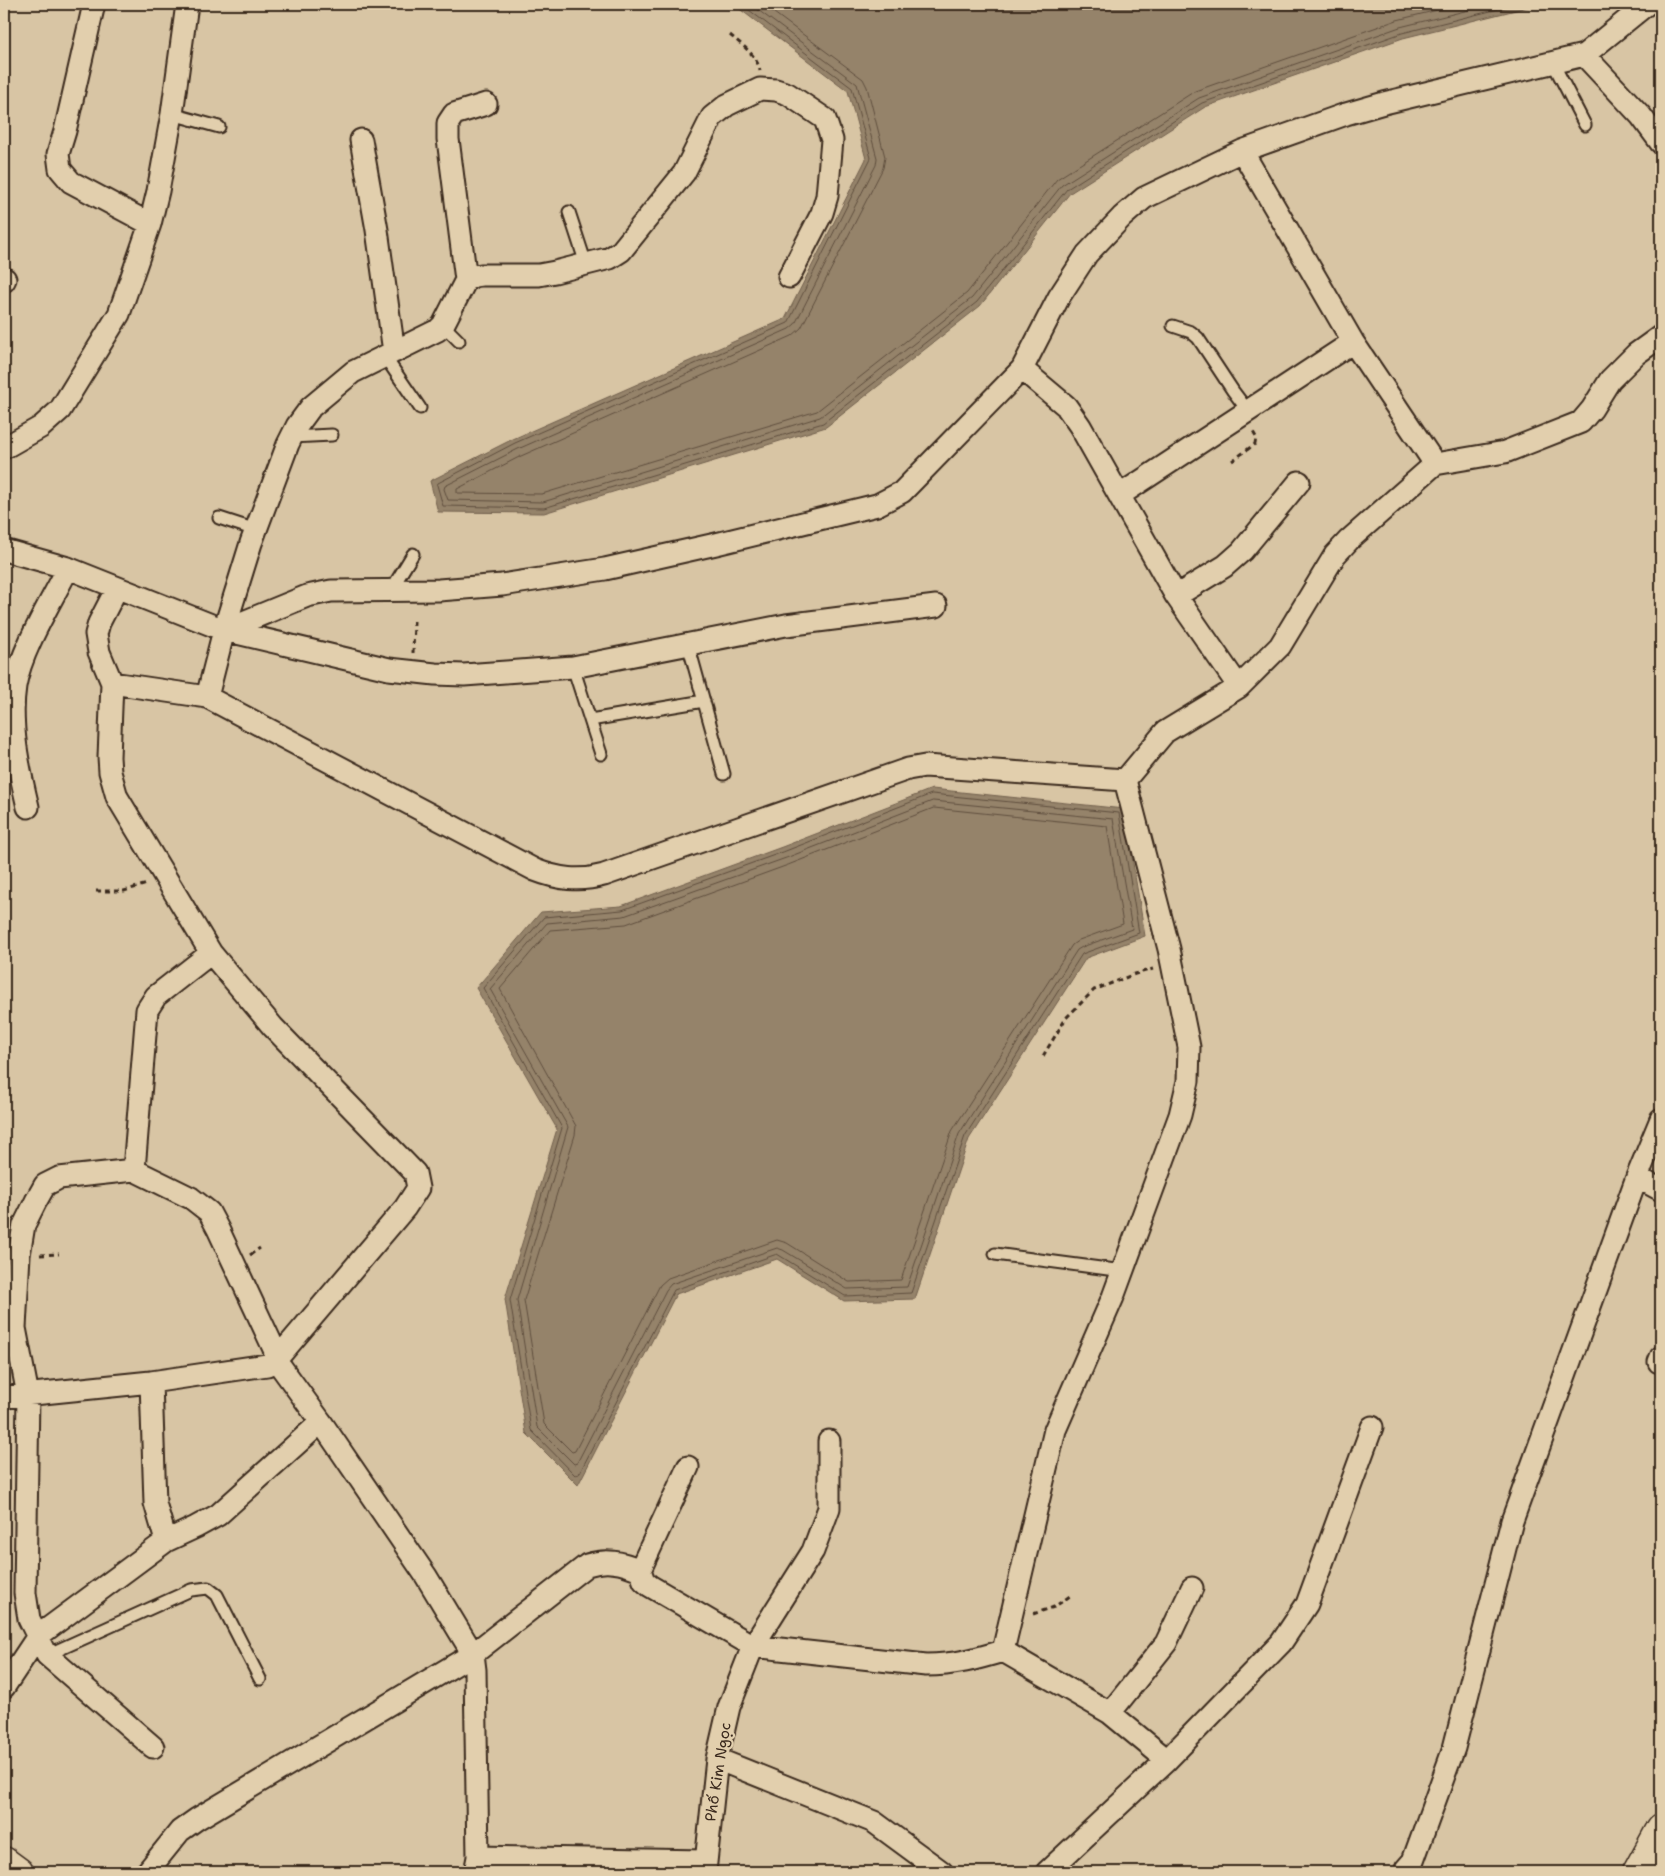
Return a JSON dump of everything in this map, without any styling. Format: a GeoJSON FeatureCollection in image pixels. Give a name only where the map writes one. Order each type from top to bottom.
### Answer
{"type":"FeatureCollection","features":[{"type":"Feature","properties":{"kind":"street"},"geometry":{"type":"LineString","coordinates":[[94,4],[58,154],[60,169],[71,182],[150,224]]}},
{"type":"Feature","properties":{"kind":"street"},"geometry":{"type":"LineString","coordinates":[[4,448],[41,427],[60,410],[70,397],[119,314],[150,224],[172,114],[187,4]]}},
{"type":"Feature","properties":{"kind":"street"},"geometry":{"type":"LineString","coordinates":[[224,630],[308,596],[330,591],[439,590],[502,586],[604,569],[877,505],[902,492],[1022,369],[1059,297],[1087,254],[1122,217],[1144,198],[1242,151],[1346,114],[1384,103],[1584,55],[1647,4]]}},
{"type":"Feature","properties":{"kind":"street"},"geometry":{"type":"LineString","coordinates":[[1584,55],[1641,116],[1661,143]]}},
{"type":"Feature","properties":{"kind":"street"},"geometry":{"type":"LineString","coordinates":[[466,280],[481,275],[539,275],[610,258],[622,251],[684,173],[712,117],[727,105],[760,89],[776,90],[788,94],[825,119],[832,140],[827,196],[822,213],[789,277]]}},
{"type":"Feature","properties":{"kind":"street"},"geometry":{"type":"LineString","coordinates":[[207,696],[224,630],[256,530],[291,437],[297,426],[311,407],[353,372],[443,326],[466,280],[448,139],[448,123],[454,114],[486,104]]}},
{"type":"Feature","properties":{"kind":"street"},"geometry":{"type":"LineString","coordinates":[[362,140],[377,230],[389,354]]}},
{"type":"Feature","properties":{"kind":"street"},"geometry":{"type":"LineString","coordinates":[[1242,151],[1353,342],[1435,464]]}},
{"type":"Feature","properties":{"kind":"street"},"geometry":{"type":"LineString","coordinates":[[1126,780],[1165,732],[1239,687],[1280,646],[1335,555],[1349,540],[1435,464],[1505,452],[1581,422],[1592,409],[1610,380],[1636,354],[1661,336]]}},
{"type":"Feature","properties":{"kind":"street"},"geometry":{"type":"LineString","coordinates":[[1120,495],[1353,342]]}},
{"type":"Feature","properties":{"kind":"street"},"geometry":{"type":"LineString","coordinates":[[1022,369],[1066,406],[1080,426],[1176,596],[1239,687]]}},
{"type":"Feature","properties":{"kind":"street"},"geometry":{"type":"LineString","coordinates":[[1176,596],[1225,566],[1242,550],[1299,482]]}},
{"type":"Feature","properties":{"kind":"street"},"geometry":{"type":"LineString","coordinates":[[4,550],[68,568],[224,630],[389,669],[464,675],[573,667],[786,625],[936,606]]}},
{"type":"Feature","properties":{"kind":"street"},"geometry":{"type":"LineString","coordinates":[[28,807],[17,760],[14,723],[15,686],[23,658],[68,568]]}},
{"type":"Feature","properties":{"kind":"street"},"geometry":{"type":"LineString","coordinates":[[4,1397],[152,1382],[267,1365],[276,1360],[406,1208],[418,1188],[415,1173],[406,1162],[273,1028],[211,953],[117,797],[110,772],[112,683],[99,652],[96,634],[99,623],[117,588]]}},
{"type":"Feature","properties":{"kind":"street"},"geometry":{"type":"LineString","coordinates":[[112,683],[207,696],[535,870],[551,877],[580,880],[604,875],[908,769],[925,766],[1126,780]]}},
{"type":"Feature","properties":{"kind":"street"},"geometry":{"type":"LineString","coordinates":[[1003,1651],[1055,1430],[1123,1271],[1180,1115],[1188,1081],[1189,1047],[1172,964],[1126,780]]}},
{"type":"Feature","properties":{"kind":"street"},"geometry":{"type":"LineString","coordinates":[[134,1170],[147,1010],[156,996],[211,953]]}},
{"type":"Feature","properties":{"kind":"street"},"geometry":{"type":"LineString","coordinates":[[1411,1872],[1406,1869],[1413,1861],[1454,1748],[1512,1521],[1637,1177],[1661,1119]]}},
{"type":"Feature","properties":{"kind":"street"},"geometry":{"type":"LineString","coordinates":[[153,1747],[47,1655],[29,1619],[25,1593],[28,1395],[9,1329],[24,1225],[45,1185],[59,1178],[134,1170],[191,1198],[208,1212],[218,1229],[274,1349],[276,1360],[321,1422],[426,1576],[473,1654],[475,1670],[477,1864],[705,1867]]}},
{"type":"Feature","properties":{"kind":"street"},"geometry":{"type":"LineString","coordinates":[[1637,1177],[1661,1190]]}},
{"type":"Feature","properties":{"kind":"street"},"geometry":{"type":"LineString","coordinates":[[152,1382],[155,1503],[166,1541]]}},
{"type":"Feature","properties":{"kind":"street"},"geometry":{"type":"LineString","coordinates":[[4,1687],[38,1636],[166,1541],[196,1528],[218,1515],[321,1422]]}},
{"type":"Feature","properties":{"kind":"street"},"geometry":{"type":"LineString","coordinates":[[1047,1872],[1167,1760],[1281,1643],[1307,1604],[1372,1427]]}},
{"type":"Feature","properties":{"kind":"street","name":"Phố Kim Ngọc"},"geometry":{"type":"LineString","coordinates":[[705,1867],[717,1759],[729,1707],[753,1646],[813,1551],[829,1508],[829,1441]]}},
{"type":"Feature","properties":{"kind":"street"},"geometry":{"type":"LineString","coordinates":[[688,1467],[640,1570],[644,1580],[650,1586],[753,1646],[926,1665],[947,1665],[965,1662],[1003,1651],[1110,1713],[1167,1760]]}},
{"type":"Feature","properties":{"kind":"street"},"geometry":{"type":"LineString","coordinates":[[147,1872],[180,1831],[197,1819],[473,1654],[587,1565],[600,1561],[615,1562],[640,1570]]}},
{"type":"Feature","properties":{"kind":"street"},"geometry":{"type":"LineString","coordinates":[[1110,1713],[1166,1643],[1192,1588]]}},
{"type":"Feature","properties":{"kind":"street"},"geometry":{"type":"LineString","coordinates":[[717,1759],[874,1822],[942,1872]]}},
{"type":"Feature","properties":{"kind":"street"},"geometry":{"type":"LineString","coordinates":[[1644,1870],[1661,1828]]}},
{"type":"Feature","properties":{"kind":"street"},"geometry":{"type":"LineString","coordinates":[[4,1861],[20,1872]]}},
{"type":"Feature","properties":{"kind":"lane"},"geometry":{"type":"LineString","coordinates":[[1553,63],[1585,125]]}},
{"type":"Feature","properties":{"kind":"lane"},"geometry":{"type":"LineString","coordinates":[[172,114],[219,127]]}},
{"type":"Feature","properties":{"kind":"lane"},"geometry":{"type":"LineString","coordinates":[[569,212],[586,264]]}},
{"type":"Feature","properties":{"kind":"lane"},"geometry":{"type":"LineString","coordinates":[[443,326],[458,341]]}},
{"type":"Feature","properties":{"kind":"lane"},"geometry":{"type":"LineString","coordinates":[[1173,326],[1191,332],[1198,338],[1245,413]]}},
{"type":"Feature","properties":{"kind":"lane"},"geometry":{"type":"LineString","coordinates":[[389,354],[420,408]]}},
{"type":"Feature","properties":{"kind":"lane"},"geometry":{"type":"LineString","coordinates":[[291,437],[332,435]]}},
{"type":"Feature","properties":{"kind":"lane"},"geometry":{"type":"LineString","coordinates":[[219,518],[256,530]]}},
{"type":"Feature","properties":{"kind":"lane"},"geometry":{"type":"LineString","coordinates":[[391,590],[413,554]]}},
{"type":"Feature","properties":{"kind":"lane"},"geometry":{"type":"LineString","coordinates":[[688,644],[724,774]]}},
{"type":"Feature","properties":{"kind":"lane"},"geometry":{"type":"LineString","coordinates":[[573,667],[600,754]]}},
{"type":"Feature","properties":{"kind":"lane"},"geometry":{"type":"LineString","coordinates":[[590,720],[704,701]]}},
{"type":"Feature","properties":{"kind":"lane"},"geometry":{"type":"LineString","coordinates":[[995,1254],[1123,1271]]}},
{"type":"Feature","properties":{"kind":"lane"},"geometry":{"type":"LineString","coordinates":[[47,1655],[191,1590],[208,1588],[217,1596],[260,1679]]}},
{"type":"Feature","properties":{"kind":"path"},"geometry":{"type":"LineString","coordinates":[[730,35],[758,62],[760,89]]}},
{"type":"Feature","properties":{"kind":"path"},"geometry":{"type":"LineString","coordinates":[[1232,461],[1255,444],[1256,436],[1245,413]]}},
{"type":"Feature","properties":{"kind":"path"},"geometry":{"type":"LineString","coordinates":[[412,671],[414,621]]}},
{"type":"Feature","properties":{"kind":"path"},"geometry":{"type":"LineString","coordinates":[[96,891],[124,891],[147,884],[163,873]]}},
{"type":"Feature","properties":{"kind":"path"},"geometry":{"type":"LineString","coordinates":[[1043,1056],[1066,1018],[1094,990],[1135,974],[1172,964]]}},
{"type":"Feature","properties":{"kind":"path"},"geometry":{"type":"LineString","coordinates":[[1011,1619],[1054,1607],[1070,1596]]}},
{"type":"Feature","properties":{"kind":"water"},"geometry":{"type":"Polygon","coordinates":[[[733,4],[1540,4],[1403,38],[1205,107],[1070,193],[980,306],[826,427],[544,513],[438,512],[430,481],[513,439],[785,319],[866,159],[848,91],[733,4]]]}},
{"type":"Feature","properties":{"kind":"water"},"geometry":{"type":"Polygon","coordinates":[[[932,789],[1124,809],[1145,936],[1086,958],[969,1139],[915,1299],[844,1301],[777,1259],[676,1294],[578,1485],[526,1433],[505,1299],[557,1129],[476,988],[541,912],[621,906],[932,789]]]}}]}
